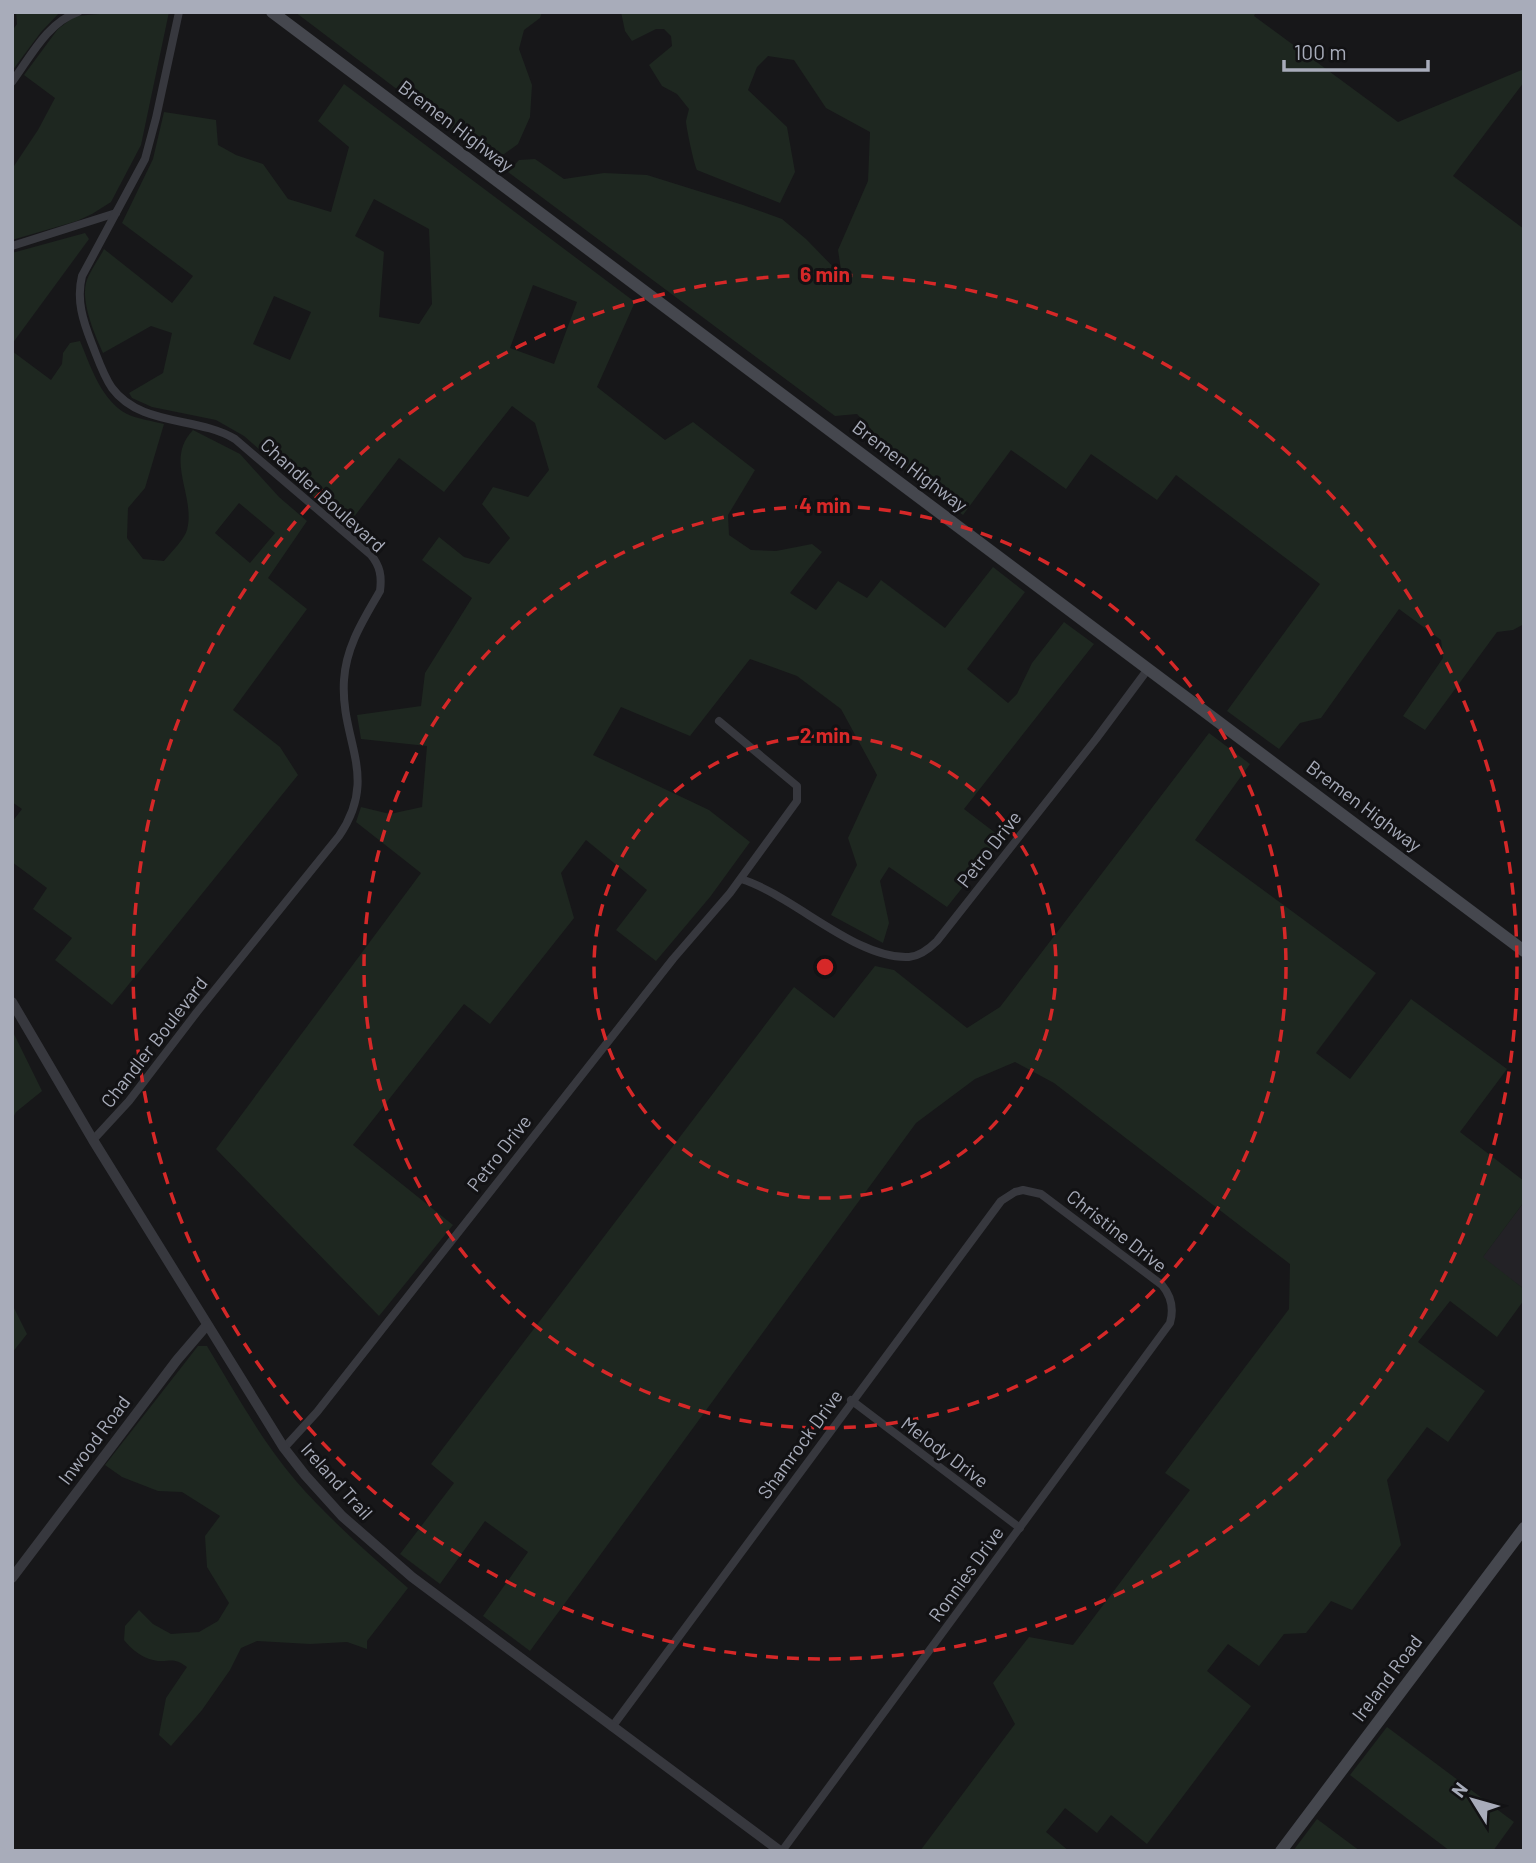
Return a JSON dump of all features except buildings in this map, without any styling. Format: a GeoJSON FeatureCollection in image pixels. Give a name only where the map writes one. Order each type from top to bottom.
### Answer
{"type":"FeatureCollection","features":[{"type":"Feature","properties":{"kind":"main road","name":"Bremen Highway"},"geometry":{"type":"LineString","coordinates":[[272,12],[1524,951]]}},
{"type":"Feature","properties":{"kind":"main road","name":"Ireland Road"},"geometry":{"type":"LineString","coordinates":[[1281,1851],[1524,1528]]}},
{"type":"Feature","properties":{"kind":"street"},"geometry":{"type":"LineString","coordinates":[[12,82],[53,27],[78,12]]}},
{"type":"Feature","properties":{"kind":"street","name":"Chandler Boulevard"},"geometry":{"type":"LineString","coordinates":[[93,1140],[130,1101],[197,1012],[339,836],[351,817],[358,797],[359,778],[345,702],[344,677],[350,647],[380,590],[382,581],[379,566],[371,555],[235,439],[212,428],[134,408],[112,387],[82,316],[79,288],[82,276],[136,177],[151,140],[178,12]]}},
{"type":"Feature","properties":{"kind":"street"},"geometry":{"type":"LineString","coordinates":[[12,246],[116,213]]}},
{"type":"Feature","properties":{"kind":"street","name":"Petro Drive"},"geometry":{"type":"LineString","coordinates":[[741,879],[769,891],[877,952],[901,956],[919,955],[937,941],[1148,669]]}},
{"type":"Feature","properties":{"kind":"street","name":"Petro Drive"},"geometry":{"type":"LineString","coordinates":[[284,1448],[317,1412],[600,1051],[741,879],[797,801],[798,791],[791,781],[719,721]]}},
{"type":"Feature","properties":{"kind":"street","name":"Ireland Trail"},"geometry":{"type":"LineString","coordinates":[[12,1002],[93,1140],[284,1448],[322,1495],[385,1555],[781,1851]]}},
{"type":"Feature","properties":{"kind":"street","name":"Christine Drive"},"geometry":{"type":"LineString","coordinates":[[1023,1190],[1034,1191],[1052,1200],[1148,1272],[1167,1292],[1172,1315]]}},
{"type":"Feature","properties":{"kind":"street","name":"Shamrock Drive"},"geometry":{"type":"LineString","coordinates":[[612,1727],[993,1210],[1008,1196],[1023,1190]]}},
{"type":"Feature","properties":{"kind":"street","name":"Ronnies Drive"},"geometry":{"type":"LineString","coordinates":[[781,1851],[1167,1329],[1172,1315]]}},
{"type":"Feature","properties":{"kind":"street","name":"Inwood Road"},"geometry":{"type":"LineString","coordinates":[[12,1578],[177,1360],[207,1325]]}},
{"type":"Feature","properties":{"kind":"street","name":"Melody Drive"},"geometry":{"type":"LineString","coordinates":[[852,1401],[1020,1528]]}},
{"type":"Feature","properties":{"kind":"shaded area"},"geometry":{"type":"Polygon","coordinates":[[[16,12],[60,12],[41,32],[12,71],[12,31],[17,24],[16,12]]]}},
{"type":"Feature","properties":{"kind":"shaded area"},"geometry":{"type":"Polygon","coordinates":[[[169,12],[141,145],[111,202],[77,221],[12,240],[12,169],[55,98],[24,75],[58,29],[75,16],[169,12]]]}},
{"type":"Feature","properties":{"kind":"shaded area"},"geometry":{"type":"Polygon","coordinates":[[[295,12],[542,12],[540,18],[524,30],[519,49],[532,85],[530,117],[518,144],[493,162],[295,12]]]}},
{"type":"Feature","properties":{"kind":"shaded area"},"geometry":{"type":"Polygon","coordinates":[[[621,12],[1256,12],[1254,16],[1398,122],[1524,69],[1524,82],[1453,176],[1524,229],[1524,624],[1513,630],[1497,632],[1425,730],[1403,716],[1443,658],[1441,640],[1399,609],[1321,718],[1300,723],[1279,749],[1227,711],[1320,584],[1176,475],[1157,500],[1091,454],[1066,489],[1011,450],[963,515],[878,449],[871,429],[857,414],[835,416],[508,172],[519,160],[535,159],[564,179],[604,173],[647,175],[782,219],[842,276],[838,250],[868,181],[870,132],[826,108],[794,60],[768,56],[757,67],[748,90],[787,127],[795,172],[780,203],[697,170],[686,125],[689,109],[677,94],[662,86],[649,65],[672,46],[671,36],[664,29],[656,29],[632,41],[625,31],[621,12]]]}},
{"type":"Feature","properties":{"kind":"shaded area"},"geometry":{"type":"Polygon","coordinates":[[[344,84],[635,302],[597,387],[665,440],[693,422],[755,470],[728,515],[729,535],[751,550],[776,551],[812,544],[822,552],[790,593],[816,610],[838,581],[867,598],[881,580],[945,628],[993,567],[1025,592],[967,669],[1008,703],[1017,694],[1032,663],[1064,622],[1094,644],[964,809],[1002,838],[947,907],[889,867],[880,881],[889,923],[883,943],[831,915],[857,865],[848,838],[877,775],[841,709],[797,676],[750,659],[690,736],[621,707],[593,755],[709,810],[750,842],[710,897],[656,961],[616,930],[647,890],[586,840],[561,873],[574,918],[490,1024],[464,1004],[353,1145],[453,1225],[379,1316],[216,1149],[421,873],[356,822],[361,807],[390,814],[422,807],[427,746],[361,739],[357,715],[421,706],[425,673],[472,598],[422,560],[439,537],[464,557],[489,564],[510,538],[482,504],[493,487],[528,497],[549,470],[535,423],[512,406],[444,492],[399,458],[347,526],[244,436],[216,420],[152,407],[132,398],[129,393],[163,373],[172,333],[151,326],[103,353],[85,300],[89,274],[104,249],[172,303],[193,276],[122,223],[153,159],[164,112],[216,120],[218,145],[236,155],[263,164],[288,199],[331,212],[349,147],[318,121],[344,84]],[[374,199],[355,236],[384,252],[379,317],[419,324],[432,304],[429,229],[374,199]],[[533,285],[510,348],[554,364],[577,302],[533,285]],[[274,296],[253,344],[290,360],[311,312],[274,296]]]}},
{"type":"Feature","properties":{"kind":"shaded area"},"geometry":{"type":"Polygon","coordinates":[[[85,233],[89,239],[12,344],[12,253],[85,233]]]}},
{"type":"Feature","properties":{"kind":"shaded area"},"geometry":{"type":"Polygon","coordinates":[[[80,341],[98,382],[118,408],[131,416],[164,424],[145,488],[128,508],[127,538],[143,559],[164,561],[187,530],[188,504],[181,454],[193,430],[240,454],[279,497],[307,521],[268,578],[307,609],[233,710],[280,747],[298,775],[112,1005],[55,960],[72,938],[33,909],[47,888],[12,862],[12,822],[22,809],[12,802],[12,351],[51,380],[62,364],[63,353],[70,343],[80,341]],[[239,503],[215,533],[250,563],[275,533],[239,503]]]}},
{"type":"Feature","properties":{"kind":"shaded area"},"geometry":{"type":"Polygon","coordinates":[[[1209,733],[1250,764],[1195,840],[1376,973],[1316,1053],[1350,1079],[1411,999],[1507,1069],[1460,1132],[1524,1181],[1524,1202],[1483,1257],[1524,1289],[1524,1300],[1497,1337],[1450,1301],[1418,1342],[1485,1391],[1448,1442],[1427,1427],[1387,1480],[1401,1545],[1352,1610],[1331,1601],[1306,1633],[1284,1634],[1259,1666],[1228,1644],[1207,1671],[1251,1706],[1147,1844],[1111,1815],[1097,1833],[1065,1808],[1046,1832],[1069,1851],[920,1851],[1015,1724],[993,1683],[1029,1637],[1073,1645],[1190,1490],[1165,1473],[1289,1309],[1290,1264],[1054,1083],[1015,1062],[975,1079],[916,1123],[530,1651],[483,1616],[528,1552],[485,1521],[440,1584],[400,1554],[454,1483],[431,1464],[794,987],[834,1018],[875,966],[894,970],[967,1028],[1000,1007],[1209,733]]]}},
{"type":"Feature","properties":{"kind":"shaded area"},"geometry":{"type":"Polygon","coordinates":[[[12,1030],[42,1091],[16,1112],[12,1120],[12,1030]]]}},
{"type":"Feature","properties":{"kind":"shaded area"},"geometry":{"type":"Polygon","coordinates":[[[1524,1202],[1524,1289],[1482,1258],[1524,1202]]]}},
{"type":"Feature","properties":{"kind":"shaded area"},"geometry":{"type":"Polygon","coordinates":[[[12,1304],[27,1334],[12,1353],[12,1304]]]}},
{"type":"Feature","properties":{"kind":"shaded area"},"geometry":{"type":"Polygon","coordinates":[[[198,1346],[207,1346],[260,1432],[296,1481],[336,1523],[408,1588],[367,1641],[367,1649],[347,1642],[310,1644],[257,1641],[241,1648],[230,1670],[202,1710],[171,1746],[159,1735],[166,1698],[187,1667],[182,1663],[144,1657],[124,1640],[125,1626],[139,1610],[153,1624],[171,1634],[199,1632],[218,1621],[229,1603],[207,1567],[205,1536],[220,1516],[182,1492],[158,1491],[122,1477],[105,1465],[198,1346]]]}},
{"type":"Feature","properties":{"kind":"shaded area"},"geometry":{"type":"Polygon","coordinates":[[[1387,1727],[1514,1822],[1493,1851],[1450,1851],[1350,1775],[1387,1727]]]}},
{"type":"Feature","properties":{"kind":"shaded area"},"geometry":{"type":"Polygon","coordinates":[[[1317,1819],[1360,1851],[1293,1851],[1317,1819]]]}}]}
